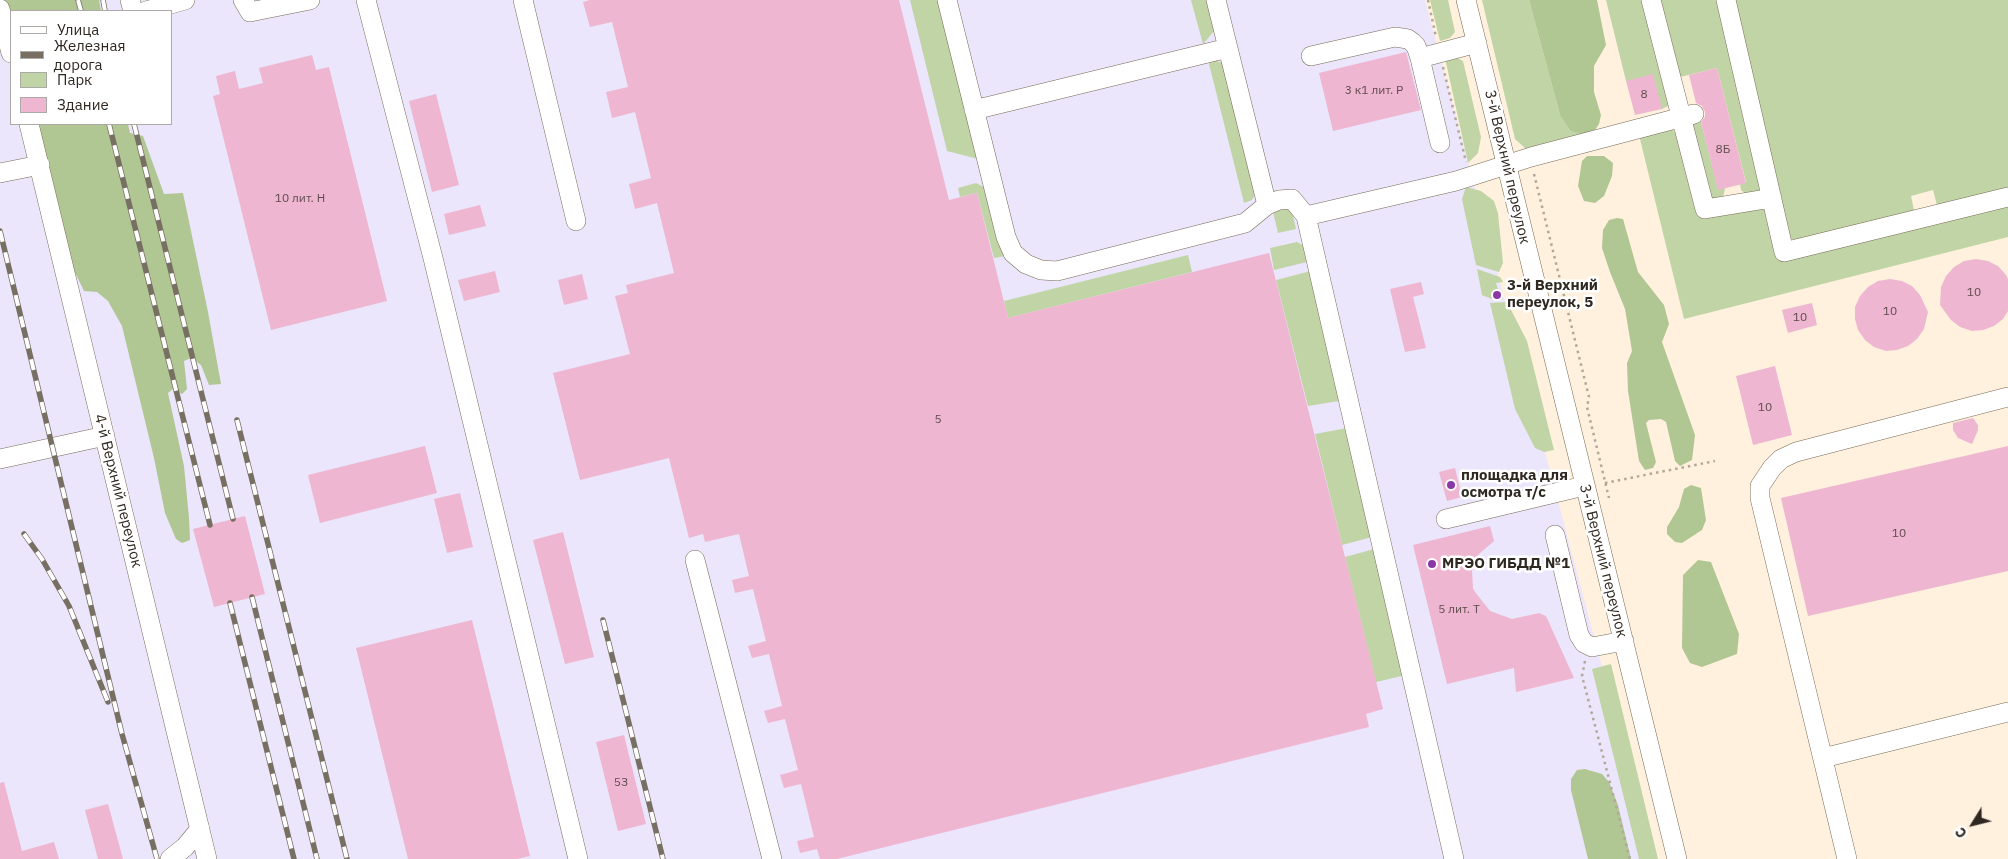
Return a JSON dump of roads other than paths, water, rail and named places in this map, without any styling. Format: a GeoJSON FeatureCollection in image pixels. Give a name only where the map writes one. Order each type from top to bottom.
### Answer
{"type":"FeatureCollection","features":[{"type":"Feature","properties":{"kind":"street"},"geometry":{"type":"LineString","coordinates":[[150,10],[185,0]]}},
{"type":"Feature","properties":{"kind":"street"},"geometry":{"type":"LineString","coordinates":[[243,0],[250,12],[310,0]]}},
{"type":"Feature","properties":{"kind":"street"},"geometry":{"type":"LineString","coordinates":[[366,0],[433,258],[578,859]]}},
{"type":"Feature","properties":{"kind":"street"},"geometry":{"type":"LineString","coordinates":[[523,0],[576,221]]}},
{"type":"Feature","properties":{"kind":"street"},"geometry":{"type":"LineString","coordinates":[[947,0],[1006,237],[1014,252],[1026,264],[1041,270],[1057,271],[1246,222],[1267,205],[1279,200],[1292,199],[1306,216],[1454,859]]}},
{"type":"Feature","properties":{"kind":"street"},"geometry":{"type":"LineString","coordinates":[[1216,0],[1267,205]]}},
{"type":"Feature","properties":{"kind":"street","name":"3-й Верхний переулок"},"geometry":{"type":"LineString","coordinates":[[1466,0],[1676,859]]}},
{"type":"Feature","properties":{"kind":"street"},"geometry":{"type":"LineString","coordinates":[[1651,0],[1688,116],[1705,209],[1772,198]]}},
{"type":"Feature","properties":{"kind":"street"},"geometry":{"type":"LineString","coordinates":[[1726,0],[1784,252],[2008,197]]}},
{"type":"Feature","properties":{"kind":"street"},"geometry":{"type":"LineString","coordinates":[[0,9],[10,50]]}},
{"type":"Feature","properties":{"kind":"street"},"geometry":{"type":"LineString","coordinates":[[1311,56],[1395,37],[1408,39],[1416,46],[1420,58],[1440,143]]}},
{"type":"Feature","properties":{"kind":"street"},"geometry":{"type":"LineString","coordinates":[[1420,58],[1477,43]]}},
{"type":"Feature","properties":{"kind":"street"},"geometry":{"type":"LineString","coordinates":[[974,110],[1228,48]]}},
{"type":"Feature","properties":{"kind":"street"},"geometry":{"type":"LineString","coordinates":[[1306,216],[1461,184],[1506,165],[1531,157],[1688,116]]}},
{"type":"Feature","properties":{"kind":"street","name":"4-й Верхний переулок"},"geometry":{"type":"LineString","coordinates":[[29,125],[207,859]]}},
{"type":"Feature","properties":{"kind":"street"},"geometry":{"type":"LineString","coordinates":[[0,173],[40,165]]}},
{"type":"Feature","properties":{"kind":"street"},"geometry":{"type":"LineString","coordinates":[[1847,859],[1760,498],[1760,486],[1772,468],[1781,459],[1796,452],[2008,397]]}},
{"type":"Feature","properties":{"kind":"street"},"geometry":{"type":"LineString","coordinates":[[0,459],[104,436]]}},
{"type":"Feature","properties":{"kind":"street"},"geometry":{"type":"LineString","coordinates":[[1446,519],[1584,486]]}},
{"type":"Feature","properties":{"kind":"street"},"geometry":{"type":"LineString","coordinates":[[1555,536],[1579,634],[1592,648],[1624,641]]}},
{"type":"Feature","properties":{"kind":"street"},"geometry":{"type":"LineString","coordinates":[[695,560],[772,859]]}},
{"type":"Feature","properties":{"kind":"street"},"geometry":{"type":"LineString","coordinates":[[1823,758],[2008,712]]}},
{"type":"Feature","properties":{"kind":"street"},"geometry":{"type":"LineString","coordinates":[[170,859],[185,847],[200,829]]}},
{"type":"Feature","properties":{"kind":"railway"},"geometry":{"type":"LineString","coordinates":[[78,0],[81,10]]}},
{"type":"Feature","properties":{"kind":"railway"},"geometry":{"type":"LineString","coordinates":[[103,0],[105,10]]}},
{"type":"Feature","properties":{"kind":"railway"},"geometry":{"type":"LineString","coordinates":[[109,125],[210,525]]}},
{"type":"Feature","properties":{"kind":"railway"},"geometry":{"type":"LineString","coordinates":[[134,125],[233,519]]}},
{"type":"Feature","properties":{"kind":"railway"},"geometry":{"type":"LineString","coordinates":[[0,231],[122,734],[157,859]]}},
{"type":"Feature","properties":{"kind":"railway"},"geometry":{"type":"LineString","coordinates":[[237,420],[347,859]]}},
{"type":"Feature","properties":{"kind":"railway"},"geometry":{"type":"LineString","coordinates":[[24,534],[42,559],[69,606],[108,702]]}},
{"type":"Feature","properties":{"kind":"railway"},"geometry":{"type":"LineString","coordinates":[[252,597],[317,859]]}},
{"type":"Feature","properties":{"kind":"railway"},"geometry":{"type":"LineString","coordinates":[[230,603],[294,859]]}},
{"type":"Feature","properties":{"kind":"railway"},"geometry":{"type":"LineString","coordinates":[[603,620],[663,859]]}},
{"type":"Feature","properties":{"kind":"place","name":"3-й Верхний переулок, 5"},"geometry":{"type":"Point","coordinates":[1497,295]}},
{"type":"Feature","properties":{"kind":"place","name":"площадка для осмотра т/с"},"geometry":{"type":"Point","coordinates":[1451,485]}},
{"type":"Feature","properties":{"kind":"place","name":"МРЭО ГИБДД №1"},"geometry":{"type":"Point","coordinates":[1432,564]}}]}
